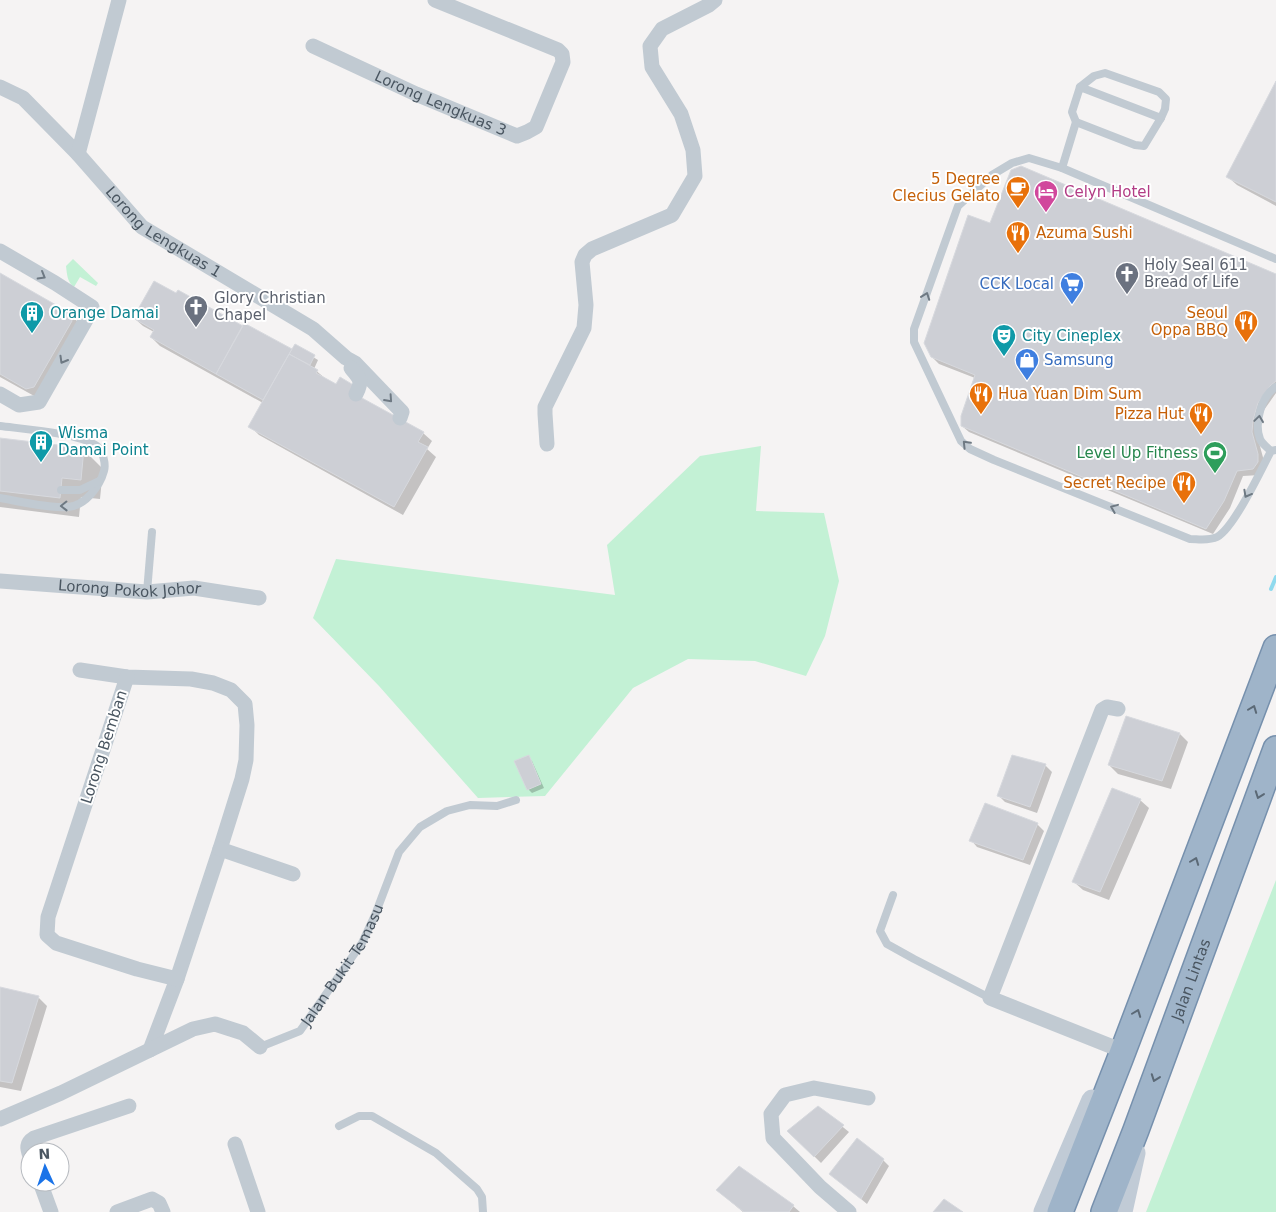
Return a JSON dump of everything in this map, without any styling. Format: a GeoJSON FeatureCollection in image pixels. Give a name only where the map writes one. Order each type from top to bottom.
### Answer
{"type":"FeatureCollection","features":[{"type":"Feature","properties":{"kind":"highway"},"geometry":{"type":"LineString","coordinates":[[1060,1212],[1276,652]]}},
{"type":"Feature","properties":{"kind":"highway","name":"Jalan Lintas"},"geometry":{"type":"LineString","coordinates":[[1104,1212],[1276,749]]}},
{"type":"Feature","properties":{"kind":"main road"},"geometry":{"type":"LineString","coordinates":[[1044,1212],[1095,1093],[1121,1055]]}},
{"type":"Feature","properties":{"kind":"main road"},"geometry":{"type":"LineString","coordinates":[[1122,1212],[1133,1160],[1136,1130]]}},
{"type":"Feature","properties":{"kind":"street"},"geometry":{"type":"LineString","coordinates":[[78,154],[119,0]]}},
{"type":"Feature","properties":{"kind":"street","name":"Lorong Lengkuas 3"},"geometry":{"type":"LineString","coordinates":[[313,46],[416,94],[517,136],[536,126],[563,62],[562,54],[558,50],[435,0]]}},
{"type":"Feature","properties":{"kind":"street"},"geometry":{"type":"LineString","coordinates":[[547,444],[544,414],[584,328],[586,305],[582,262],[585,255],[592,249],[672,215],[695,176],[693,150],[681,114],[652,67],[650,46],[662,29],[710,5],[714,0]]}},
{"type":"Feature","properties":{"kind":"street","name":"Lorong Lengkuas 1"},"geometry":{"type":"LineString","coordinates":[[0,86],[23,98],[78,154],[142,227],[313,328],[346,358],[355,363],[402,412],[400,418]]}},
{"type":"Feature","properties":{"kind":"street"},"geometry":{"type":"LineString","coordinates":[[0,252],[55,283],[92,307],[39,402],[19,405],[0,394]]}},
{"type":"Feature","properties":{"kind":"street","name":"Lorong Lengkuas 1"},"geometry":{"type":"LineString","coordinates":[[346,358],[348,364],[360,380],[361,384],[356,394]]}},
{"type":"Feature","properties":{"kind":"street","name":"Lorong Pokok Johor"},"geometry":{"type":"LineString","coordinates":[[0,581],[147,592],[194,588],[260,598]]}},
{"type":"Feature","properties":{"kind":"street"},"geometry":{"type":"LineString","coordinates":[[80,670],[127,677]]}},
{"type":"Feature","properties":{"kind":"street","name":"Lorong Bemban"},"geometry":{"type":"LineString","coordinates":[[150,1050],[177,979],[220,849],[246,760],[247,725],[245,704],[231,690],[213,683],[191,679],[127,677],[48,917],[47,935],[56,943],[136,969],[177,979]]}},
{"type":"Feature","properties":{"kind":"street"},"geometry":{"type":"LineString","coordinates":[[1118,709],[1107,707],[1102,710],[990,998],[1121,1055]]}},
{"type":"Feature","properties":{"kind":"street"},"geometry":{"type":"LineString","coordinates":[[220,849],[293,874]]}},
{"type":"Feature","properties":{"kind":"street","name":"Jalan Bukit Temasu"},"geometry":{"type":"LineString","coordinates":[[0,1119],[60,1093],[194,1029],[215,1024],[243,1033],[260,1047]]}},
{"type":"Feature","properties":{"kind":"street"},"geometry":{"type":"LineString","coordinates":[[849,1212],[820,1187],[773,1138],[771,1114],[785,1095],[814,1088],[868,1098]]}},
{"type":"Feature","properties":{"kind":"street"},"geometry":{"type":"LineString","coordinates":[[30,1142],[34,1138],[129,1106]]}},
{"type":"Feature","properties":{"kind":"street"},"geometry":{"type":"LineString","coordinates":[[234,1144],[258,1212]]}},
{"type":"Feature","properties":{"kind":"street"},"geometry":{"type":"LineString","coordinates":[[44,1192],[51,1212]]}},
{"type":"Feature","properties":{"kind":"street"},"geometry":{"type":"LineString","coordinates":[[123,1211],[152,1199],[159,1202],[163,1212]]}},
{"type":"Feature","properties":{"kind":"lane"},"geometry":{"type":"LineString","coordinates":[[1062,168],[1076,122],[1072,112],[1080,87],[1094,76],[1105,73],[1159,92],[1166,99],[1161,118],[1144,146],[1135,145],[1076,122]]}},
{"type":"Feature","properties":{"kind":"lane"},"geometry":{"type":"LineString","coordinates":[[1080,87],[1161,118]]}},
{"type":"Feature","properties":{"kind":"lane"},"geometry":{"type":"LineString","coordinates":[[1276,260],[1062,168],[1028,158],[1012,163],[992,175],[958,206],[914,329],[914,342],[962,441],[970,449],[1190,539],[1215,538],[1224,532],[1274,451],[1261,441],[1258,428],[1260,412],[1266,399],[1276,387]]}},
{"type":"Feature","properties":{"kind":"lane"},"geometry":{"type":"LineString","coordinates":[[0,426],[53,433],[87,441],[99,448],[105,469],[94,491],[82,502],[69,507],[0,498]]}},
{"type":"Feature","properties":{"kind":"lane"},"geometry":{"type":"LineString","coordinates":[[61,490],[80,490],[101,480]]}},
{"type":"Feature","properties":{"kind":"lane"},"geometry":{"type":"LineString","coordinates":[[147,592],[152,532]]}},
{"type":"Feature","properties":{"kind":"lane","name":"Jalan Bukit Temasu"},"geometry":{"type":"LineString","coordinates":[[260,1047],[300,1031],[362,943],[399,852],[420,827],[447,811],[470,805],[497,806],[516,800]]}},
{"type":"Feature","properties":{"kind":"lane"},"geometry":{"type":"LineString","coordinates":[[893,894],[880,932],[887,944],[990,998]]}},
{"type":"Feature","properties":{"kind":"lane"},"geometry":{"type":"LineString","coordinates":[[339,1126],[359,1116],[372,1116],[436,1153],[477,1189],[482,1197],[483,1212]]}},
{"type":"Feature","properties":{"kind":"green space"},"geometry":{"type":"Polygon","coordinates":[[[73,259],[98,283],[96,286],[80,277],[74,287],[70,283],[66,266],[73,259]]]}},
{"type":"Feature","properties":{"kind":"green space"},"geometry":{"type":"Polygon","coordinates":[[[761,446],[756,511],[824,513],[839,581],[825,636],[806,676],[755,661],[688,659],[633,688],[545,796],[478,798],[379,686],[313,618],[336,559],[615,595],[607,545],[700,456],[761,446]]]}},
{"type":"Feature","properties":{"kind":"green space"},"geometry":{"type":"Polygon","coordinates":[[[1276,880],[1276,1212],[1146,1212],[1276,880]]]}},
{"type":"Feature","properties":{"kind":"building"},"geometry":{"type":"Polygon","coordinates":[[[1276,81],[1276,202],[1226,177],[1276,81]]]}},
{"type":"Feature","properties":{"kind":"building"},"geometry":{"type":"Polygon","coordinates":[[[1021,166],[1276,274],[1276,381],[1258,403],[1253,420],[1252,432],[1258,454],[1258,462],[1253,469],[1237,471],[1224,501],[1206,529],[961,426],[961,416],[975,375],[931,357],[924,343],[968,215],[990,223],[1011,170],[1021,166]]]}},
{"type":"Feature","properties":{"kind":"building","name":"Orange Damai"},"geometry":{"type":"Polygon","coordinates":[[[0,273],[70,313],[72,321],[34,387],[26,389],[0,374],[0,273]]]}},
{"type":"Feature","properties":{"kind":"building","name":"Glory Christian Chapel"},"geometry":{"type":"Polygon","coordinates":[[[154,281],[176,293],[178,290],[243,326],[216,374],[150,337],[154,330],[133,318],[154,281]]]}},
{"type":"Feature","properties":{"kind":"building"},"geometry":{"type":"Polygon","coordinates":[[[244,323],[292,349],[263,400],[216,374],[244,323]]]}},
{"type":"Feature","properties":{"kind":"building"},"geometry":{"type":"Polygon","coordinates":[[[295,344],[315,355],[310,365],[289,354],[295,344]]]}},
{"type":"Feature","properties":{"kind":"building"},"geometry":{"type":"Polygon","coordinates":[[[289,354],[318,370],[316,373],[336,384],[340,377],[355,386],[351,392],[424,432],[418,442],[428,447],[394,507],[248,427],[289,354]]]}},
{"type":"Feature","properties":{"kind":"building","name":"Wisma Damai Point"},"geometry":{"type":"Polygon","coordinates":[[[0,438],[84,448],[81,480],[62,478],[60,498],[0,491],[0,438]]]}},
{"type":"Feature","properties":{"kind":"building"},"geometry":{"type":"Polygon","coordinates":[[[1126,716],[1180,733],[1162,781],[1108,765],[1126,716]]]}},
{"type":"Feature","properties":{"kind":"building"},"geometry":{"type":"Polygon","coordinates":[[[529,755],[541,784],[527,790],[514,761],[529,755]]]}},
{"type":"Feature","properties":{"kind":"building"},"geometry":{"type":"Polygon","coordinates":[[[1012,755],[1046,764],[1030,807],[997,796],[1012,755]]]}},
{"type":"Feature","properties":{"kind":"building"},"geometry":{"type":"Polygon","coordinates":[[[1112,788],[1141,799],[1100,892],[1072,882],[1112,788]]]}},
{"type":"Feature","properties":{"kind":"building"},"geometry":{"type":"Polygon","coordinates":[[[985,803],[1038,823],[1023,860],[969,841],[985,803]]]}},
{"type":"Feature","properties":{"kind":"building"},"geometry":{"type":"Polygon","coordinates":[[[0,987],[39,996],[12,1083],[0,1081],[0,987]]]}},
{"type":"Feature","properties":{"kind":"building"},"geometry":{"type":"Polygon","coordinates":[[[818,1106],[844,1125],[814,1157],[787,1131],[818,1106]]]}},
{"type":"Feature","properties":{"kind":"building"},"geometry":{"type":"Polygon","coordinates":[[[857,1138],[884,1159],[861,1199],[829,1174],[857,1138]]]}},
{"type":"Feature","properties":{"kind":"building"},"geometry":{"type":"Polygon","coordinates":[[[739,1166],[794,1205],[789,1212],[744,1212],[716,1190],[739,1166]]]}},
{"type":"Feature","properties":{"kind":"building"},"geometry":{"type":"Polygon","coordinates":[[[944,1199],[963,1212],[933,1212],[944,1199]]]}},
{"type":"Feature","properties":{"kind":"waterway"},"geometry":{"type":"LineString","coordinates":[[1271,589],[1276,577]]}},
{"type":"Feature","properties":{"kind":"place","name":"5 Degree Clecius Gelato"},"geometry":{"type":"Point","coordinates":[1018,209]}},
{"type":"Feature","properties":{"kind":"place","name":"Celyn Hotel"},"geometry":{"type":"Point","coordinates":[1046,213]}},
{"type":"Feature","properties":{"kind":"place","name":"Azuma Sushi"},"geometry":{"type":"Point","coordinates":[1018,254]}},
{"type":"Feature","properties":{"kind":"place","name":"Holy Seal 611 Bread of Life"},"geometry":{"type":"Point","coordinates":[1127,295]}},
{"type":"Feature","properties":{"kind":"place","name":"CCK Local"},"geometry":{"type":"Point","coordinates":[1072,305]}},
{"type":"Feature","properties":{"kind":"place","name":"Glory Christian Chapel"},"geometry":{"type":"Point","coordinates":[196,328]}},
{"type":"Feature","properties":{"kind":"place","name":"Orange Damai"},"geometry":{"type":"Point","coordinates":[32,334]}},
{"type":"Feature","properties":{"kind":"place","name":"Seoul Oppa BBQ"},"geometry":{"type":"Point","coordinates":[1246,343]}},
{"type":"Feature","properties":{"kind":"place","name":"City Cineplex"},"geometry":{"type":"Point","coordinates":[1004,357]}},
{"type":"Feature","properties":{"kind":"place","name":"Samsung"},"geometry":{"type":"Point","coordinates":[1027,381]}},
{"type":"Feature","properties":{"kind":"place","name":"Hua Yuan Dim Sum"},"geometry":{"type":"Point","coordinates":[981,415]}},
{"type":"Feature","properties":{"kind":"place","name":"Pizza Hut"},"geometry":{"type":"Point","coordinates":[1201,435]}},
{"type":"Feature","properties":{"kind":"place","name":"Wisma Damai Point"},"geometry":{"type":"Point","coordinates":[41,463]}},
{"type":"Feature","properties":{"kind":"place","name":"Level Up Fitness"},"geometry":{"type":"Point","coordinates":[1215,474]}},
{"type":"Feature","properties":{"kind":"place","name":"Secret Recipe"},"geometry":{"type":"Point","coordinates":[1184,504]}}]}
